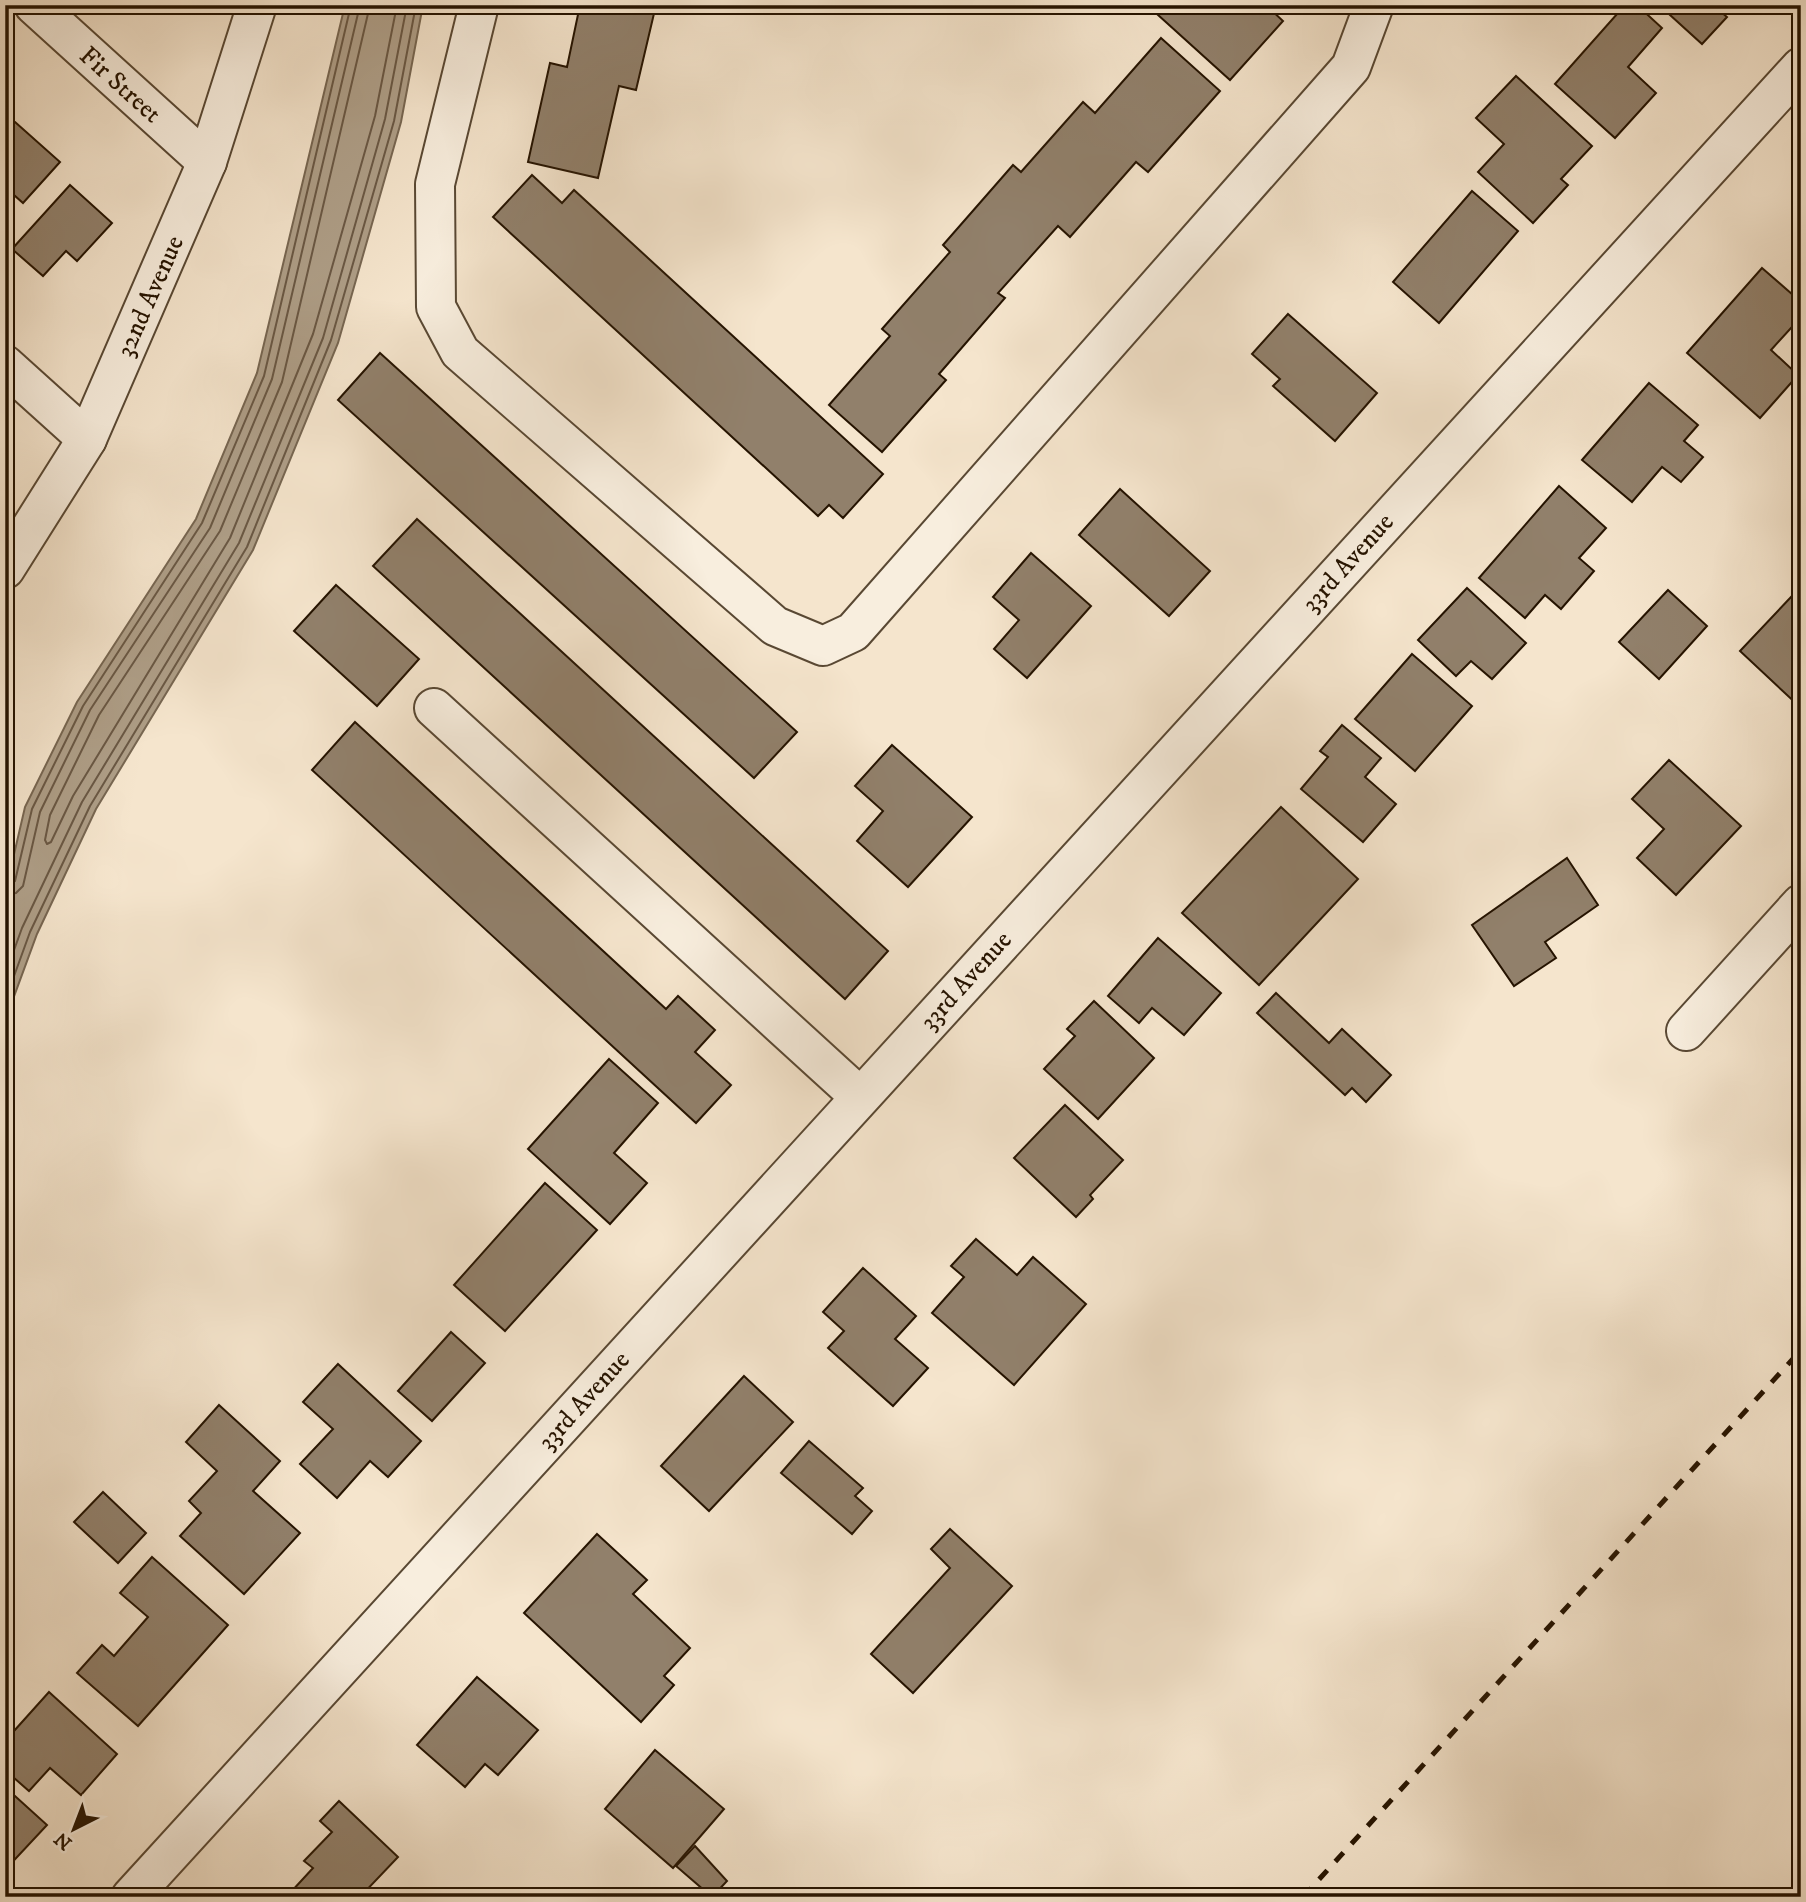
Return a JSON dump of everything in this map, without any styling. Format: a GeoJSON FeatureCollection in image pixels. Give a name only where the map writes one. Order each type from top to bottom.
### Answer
{"type":"FeatureCollection","features":[{"type":"Feature","properties":{"kind":"street","name":"Fir Street"},"geometry":{"type":"LineString","coordinates":[[34,5],[207,162]]}},
{"type":"Feature","properties":{"kind":"street","name":"32nd Avenue"},"geometry":{"type":"LineString","coordinates":[[5,569],[87,439],[207,162],[257,5]]}},
{"type":"Feature","properties":{"kind":"street"},"geometry":{"type":"LineString","coordinates":[[479,5],[435,184],[436,307],[460,352],[775,626],[823,646],[853,632],[1351,67],[1374,5]]}},
{"type":"Feature","properties":{"kind":"street","name":"33rd Avenue"},"geometry":{"type":"LineString","coordinates":[[131,1897],[1801,66]]}},
{"type":"Feature","properties":{"kind":"street"},"geometry":{"type":"LineString","coordinates":[[5,365],[87,439]]}},
{"type":"Feature","properties":{"kind":"street"},"geometry":{"type":"LineString","coordinates":[[434,708],[859,1096]]}},
{"type":"Feature","properties":{"kind":"street"},"geometry":{"type":"LineString","coordinates":[[1685,1031],[1801,904]]}},
{"type":"Feature","properties":{"kind":"water"},"geometry":{"type":"Polygon","coordinates":[[[345,5],[423,5],[401,122],[338,343],[253,550],[96,809],[37,934],[5,1021],[5,893],[25,807],[77,702],[196,519],[257,373],[345,5]]]}},
{"type":"Feature","properties":{"kind":"building"},"geometry":{"type":"Polygon","coordinates":[[[580,5],[656,5],[636,90],[619,86],[598,178],[528,162],[550,63],[567,67],[580,5]]]}},
{"type":"Feature","properties":{"kind":"building"},"geometry":{"type":"Polygon","coordinates":[[[1147,5],[1266,5],[1283,21],[1230,80],[1147,5]]]}},
{"type":"Feature","properties":{"kind":"building"},"geometry":{"type":"Polygon","coordinates":[[[1625,5],[1637,5],[1662,28],[1628,67],[1656,93],[1615,138],[1555,84],[1625,5]]]}},
{"type":"Feature","properties":{"kind":"building"},"geometry":{"type":"Polygon","coordinates":[[[1659,5],[1727,5],[1721,12],[1727,17],[1702,44],[1659,5]]]}},
{"type":"Feature","properties":{"kind":"building"},"geometry":{"type":"Polygon","coordinates":[[[1161,38],[1220,91],[1148,172],[1136,162],[1070,237],[1058,226],[998,293],[1005,298],[939,374],[946,380],[882,452],[829,405],[890,336],[882,329],[950,252],[943,245],[1013,165],[1021,172],[1083,102],[1095,113],[1161,38]]]}},
{"type":"Feature","properties":{"kind":"building"},"geometry":{"type":"Polygon","coordinates":[[[1516,76],[1592,146],[1561,179],[1568,185],[1533,223],[1478,172],[1504,144],[1476,118],[1516,76]]]}},
{"type":"Feature","properties":{"kind":"building"},"geometry":{"type":"Polygon","coordinates":[[[15,122],[60,162],[23,203],[5,187],[5,132],[15,122]]]}},
{"type":"Feature","properties":{"kind":"building"},"geometry":{"type":"Polygon","coordinates":[[[532,175],[562,203],[574,190],[883,474],[843,518],[829,505],[818,516],[493,217],[532,175]]]}},
{"type":"Feature","properties":{"kind":"building"},"geometry":{"type":"Polygon","coordinates":[[[70,185],[112,223],[77,261],[66,251],[43,276],[12,249],[70,185]]]}},
{"type":"Feature","properties":{"kind":"building"},"geometry":{"type":"Polygon","coordinates":[[[1472,191],[1518,231],[1439,323],[1393,282],[1472,191]]]}},
{"type":"Feature","properties":{"kind":"building"},"geometry":{"type":"Polygon","coordinates":[[[1762,268],[1801,302],[1801,317],[1771,350],[1798,375],[1760,418],[1687,353],[1762,268]]]}},
{"type":"Feature","properties":{"kind":"building"},"geometry":{"type":"Polygon","coordinates":[[[1288,314],[1377,393],[1335,441],[1273,386],[1280,379],[1252,354],[1288,314]]]}},
{"type":"Feature","properties":{"kind":"building"},"geometry":{"type":"Polygon","coordinates":[[[380,353],[797,732],[754,778],[338,400],[380,353]]]}},
{"type":"Feature","properties":{"kind":"building"},"geometry":{"type":"Polygon","coordinates":[[[1649,383],[1698,425],[1684,441],[1703,457],[1681,482],[1662,467],[1632,502],[1582,460],[1649,383]]]}},
{"type":"Feature","properties":{"kind":"building"},"geometry":{"type":"Polygon","coordinates":[[[1559,486],[1606,528],[1579,558],[1594,571],[1561,609],[1545,595],[1525,618],[1479,578],[1559,486]]]}},
{"type":"Feature","properties":{"kind":"building"},"geometry":{"type":"Polygon","coordinates":[[[1120,489],[1210,571],[1169,616],[1079,535],[1120,489]]]}},
{"type":"Feature","properties":{"kind":"building"},"geometry":{"type":"Polygon","coordinates":[[[417,519],[888,951],[845,999],[373,566],[417,519]]]}},
{"type":"Feature","properties":{"kind":"building"},"geometry":{"type":"Polygon","coordinates":[[[1031,553],[1091,606],[1027,678],[994,649],[1019,620],[993,597],[1031,553]]]}},
{"type":"Feature","properties":{"kind":"building"},"geometry":{"type":"Polygon","coordinates":[[[336,585],[419,659],[377,706],[294,631],[336,585]]]}},
{"type":"Feature","properties":{"kind":"building"},"geometry":{"type":"Polygon","coordinates":[[[1467,588],[1526,643],[1492,679],[1471,661],[1456,676],[1418,640],[1467,588]]]}},
{"type":"Feature","properties":{"kind":"building"},"geometry":{"type":"Polygon","coordinates":[[[1668,590],[1707,626],[1659,679],[1619,642],[1668,590]]]}},
{"type":"Feature","properties":{"kind":"building"},"geometry":{"type":"Polygon","coordinates":[[[1792,596],[1801,604],[1801,708],[1740,651],[1792,596]]]}},
{"type":"Feature","properties":{"kind":"building"},"geometry":{"type":"Polygon","coordinates":[[[1412,654],[1472,706],[1415,771],[1355,719],[1412,654]]]}},
{"type":"Feature","properties":{"kind":"building"},"geometry":{"type":"Polygon","coordinates":[[[355,722],[666,1009],[678,996],[715,1030],[695,1052],[731,1085],[696,1123],[312,770],[355,722]]]}},
{"type":"Feature","properties":{"kind":"building"},"geometry":{"type":"Polygon","coordinates":[[[1342,725],[1381,758],[1365,777],[1396,804],[1363,842],[1301,789],[1328,757],[1320,751],[1342,725]]]}},
{"type":"Feature","properties":{"kind":"building"},"geometry":{"type":"Polygon","coordinates":[[[892,745],[972,817],[908,887],[857,841],[883,811],[855,786],[892,745]]]}},
{"type":"Feature","properties":{"kind":"building"},"geometry":{"type":"Polygon","coordinates":[[[1669,760],[1741,826],[1676,895],[1637,858],[1664,829],[1632,799],[1669,760]]]}},
{"type":"Feature","properties":{"kind":"building"},"geometry":{"type":"Polygon","coordinates":[[[1281,807],[1358,879],[1259,985],[1182,913],[1281,807]]]}},
{"type":"Feature","properties":{"kind":"building"},"geometry":{"type":"Polygon","coordinates":[[[1567,858],[1598,905],[1545,942],[1556,958],[1514,986],[1472,925],[1567,858]]]}},
{"type":"Feature","properties":{"kind":"building"},"geometry":{"type":"Polygon","coordinates":[[[1158,938],[1221,993],[1184,1035],[1152,1008],[1139,1023],[1108,996],[1158,938]]]}},
{"type":"Feature","properties":{"kind":"building"},"geometry":{"type":"Polygon","coordinates":[[[1276,993],[1329,1043],[1342,1029],[1391,1075],[1366,1102],[1352,1088],[1345,1095],[1257,1013],[1276,993]]]}},
{"type":"Feature","properties":{"kind":"building"},"geometry":{"type":"Polygon","coordinates":[[[1094,1001],[1154,1058],[1098,1119],[1044,1069],[1075,1036],[1067,1029],[1094,1001]]]}},
{"type":"Feature","properties":{"kind":"building"},"geometry":{"type":"Polygon","coordinates":[[[609,1059],[658,1103],[614,1153],[647,1183],[610,1224],[528,1149],[609,1059]]]}},
{"type":"Feature","properties":{"kind":"building"},"geometry":{"type":"Polygon","coordinates":[[[1065,1105],[1123,1160],[1090,1195],[1093,1199],[1076,1217],[1014,1158],[1065,1105]]]}},
{"type":"Feature","properties":{"kind":"building"},"geometry":{"type":"Polygon","coordinates":[[[545,1183],[597,1230],[505,1331],[454,1285],[545,1183]]]}},
{"type":"Feature","properties":{"kind":"building"},"geometry":{"type":"Polygon","coordinates":[[[976,1239],[1017,1275],[1033,1257],[1086,1304],[1014,1385],[932,1313],[964,1277],[951,1266],[976,1239]]]}},
{"type":"Feature","properties":{"kind":"building"},"geometry":{"type":"Polygon","coordinates":[[[863,1268],[916,1316],[895,1339],[928,1368],[893,1406],[828,1348],[844,1331],[823,1312],[863,1268]]]}},
{"type":"Feature","properties":{"kind":"building"},"geometry":{"type":"Polygon","coordinates":[[[451,1332],[485,1363],[432,1421],[398,1391],[451,1332]]]}},
{"type":"Feature","properties":{"kind":"building"},"geometry":{"type":"Polygon","coordinates":[[[338,1364],[421,1441],[388,1477],[370,1461],[337,1498],[300,1464],[333,1429],[303,1402],[338,1364]]]}},
{"type":"Feature","properties":{"kind":"building"},"geometry":{"type":"Polygon","coordinates":[[[744,1376],[793,1422],[709,1511],[661,1466],[744,1376]]]}},
{"type":"Feature","properties":{"kind":"building"},"geometry":{"type":"Polygon","coordinates":[[[219,1405],[280,1461],[253,1491],[300,1533],[244,1594],[180,1536],[201,1513],[189,1501],[217,1471],[186,1442],[219,1405]]]}},
{"type":"Feature","properties":{"kind":"building"},"geometry":{"type":"Polygon","coordinates":[[[809,1441],[863,1488],[855,1496],[872,1511],[852,1534],[781,1473],[809,1441]]]}},
{"type":"Feature","properties":{"kind":"building"},"geometry":{"type":"Polygon","coordinates":[[[103,1492],[146,1533],[118,1563],[74,1522],[103,1492]]]}},
{"type":"Feature","properties":{"kind":"building"},"geometry":{"type":"Polygon","coordinates":[[[950,1529],[1012,1586],[913,1693],[871,1654],[950,1568],[931,1549],[950,1529]]]}},
{"type":"Feature","properties":{"kind":"building"},"geometry":{"type":"Polygon","coordinates":[[[597,1534],[647,1580],[633,1594],[690,1648],[664,1676],[674,1685],[641,1722],[524,1613],[597,1534]]]}},
{"type":"Feature","properties":{"kind":"building"},"geometry":{"type":"Polygon","coordinates":[[[152,1557],[228,1625],[138,1726],[77,1673],[102,1645],[114,1656],[148,1617],[120,1593],[152,1557]]]}},
{"type":"Feature","properties":{"kind":"building"},"geometry":{"type":"Polygon","coordinates":[[[477,1677],[538,1730],[498,1775],[485,1764],[465,1787],[417,1745],[477,1677]]]}},
{"type":"Feature","properties":{"kind":"building"},"geometry":{"type":"Polygon","coordinates":[[[49,1692],[117,1754],[81,1795],[50,1768],[29,1791],[5,1770],[5,1741],[49,1692]]]}},
{"type":"Feature","properties":{"kind":"building"},"geometry":{"type":"Polygon","coordinates":[[[655,1750],[724,1809],[673,1868],[605,1809],[655,1750]]]}},
{"type":"Feature","properties":{"kind":"building"},"geometry":{"type":"Polygon","coordinates":[[[5,1787],[47,1825],[5,1870],[5,1787]]]}},
{"type":"Feature","properties":{"kind":"building"},"geometry":{"type":"Polygon","coordinates":[[[339,1801],[398,1857],[360,1897],[341,1894],[338,1897],[294,1897],[290,1893],[313,1868],[304,1861],[332,1832],[320,1821],[339,1801]]]}},
{"type":"Feature","properties":{"kind":"building"},"geometry":{"type":"Polygon","coordinates":[[[695,1846],[727,1881],[712,1897],[676,1866],[695,1846]]]}},
{"type":"Feature","properties":{"kind":"railway"},"geometry":{"type":"LineString","coordinates":[[1303,1897],[1801,1350]]}}]}
